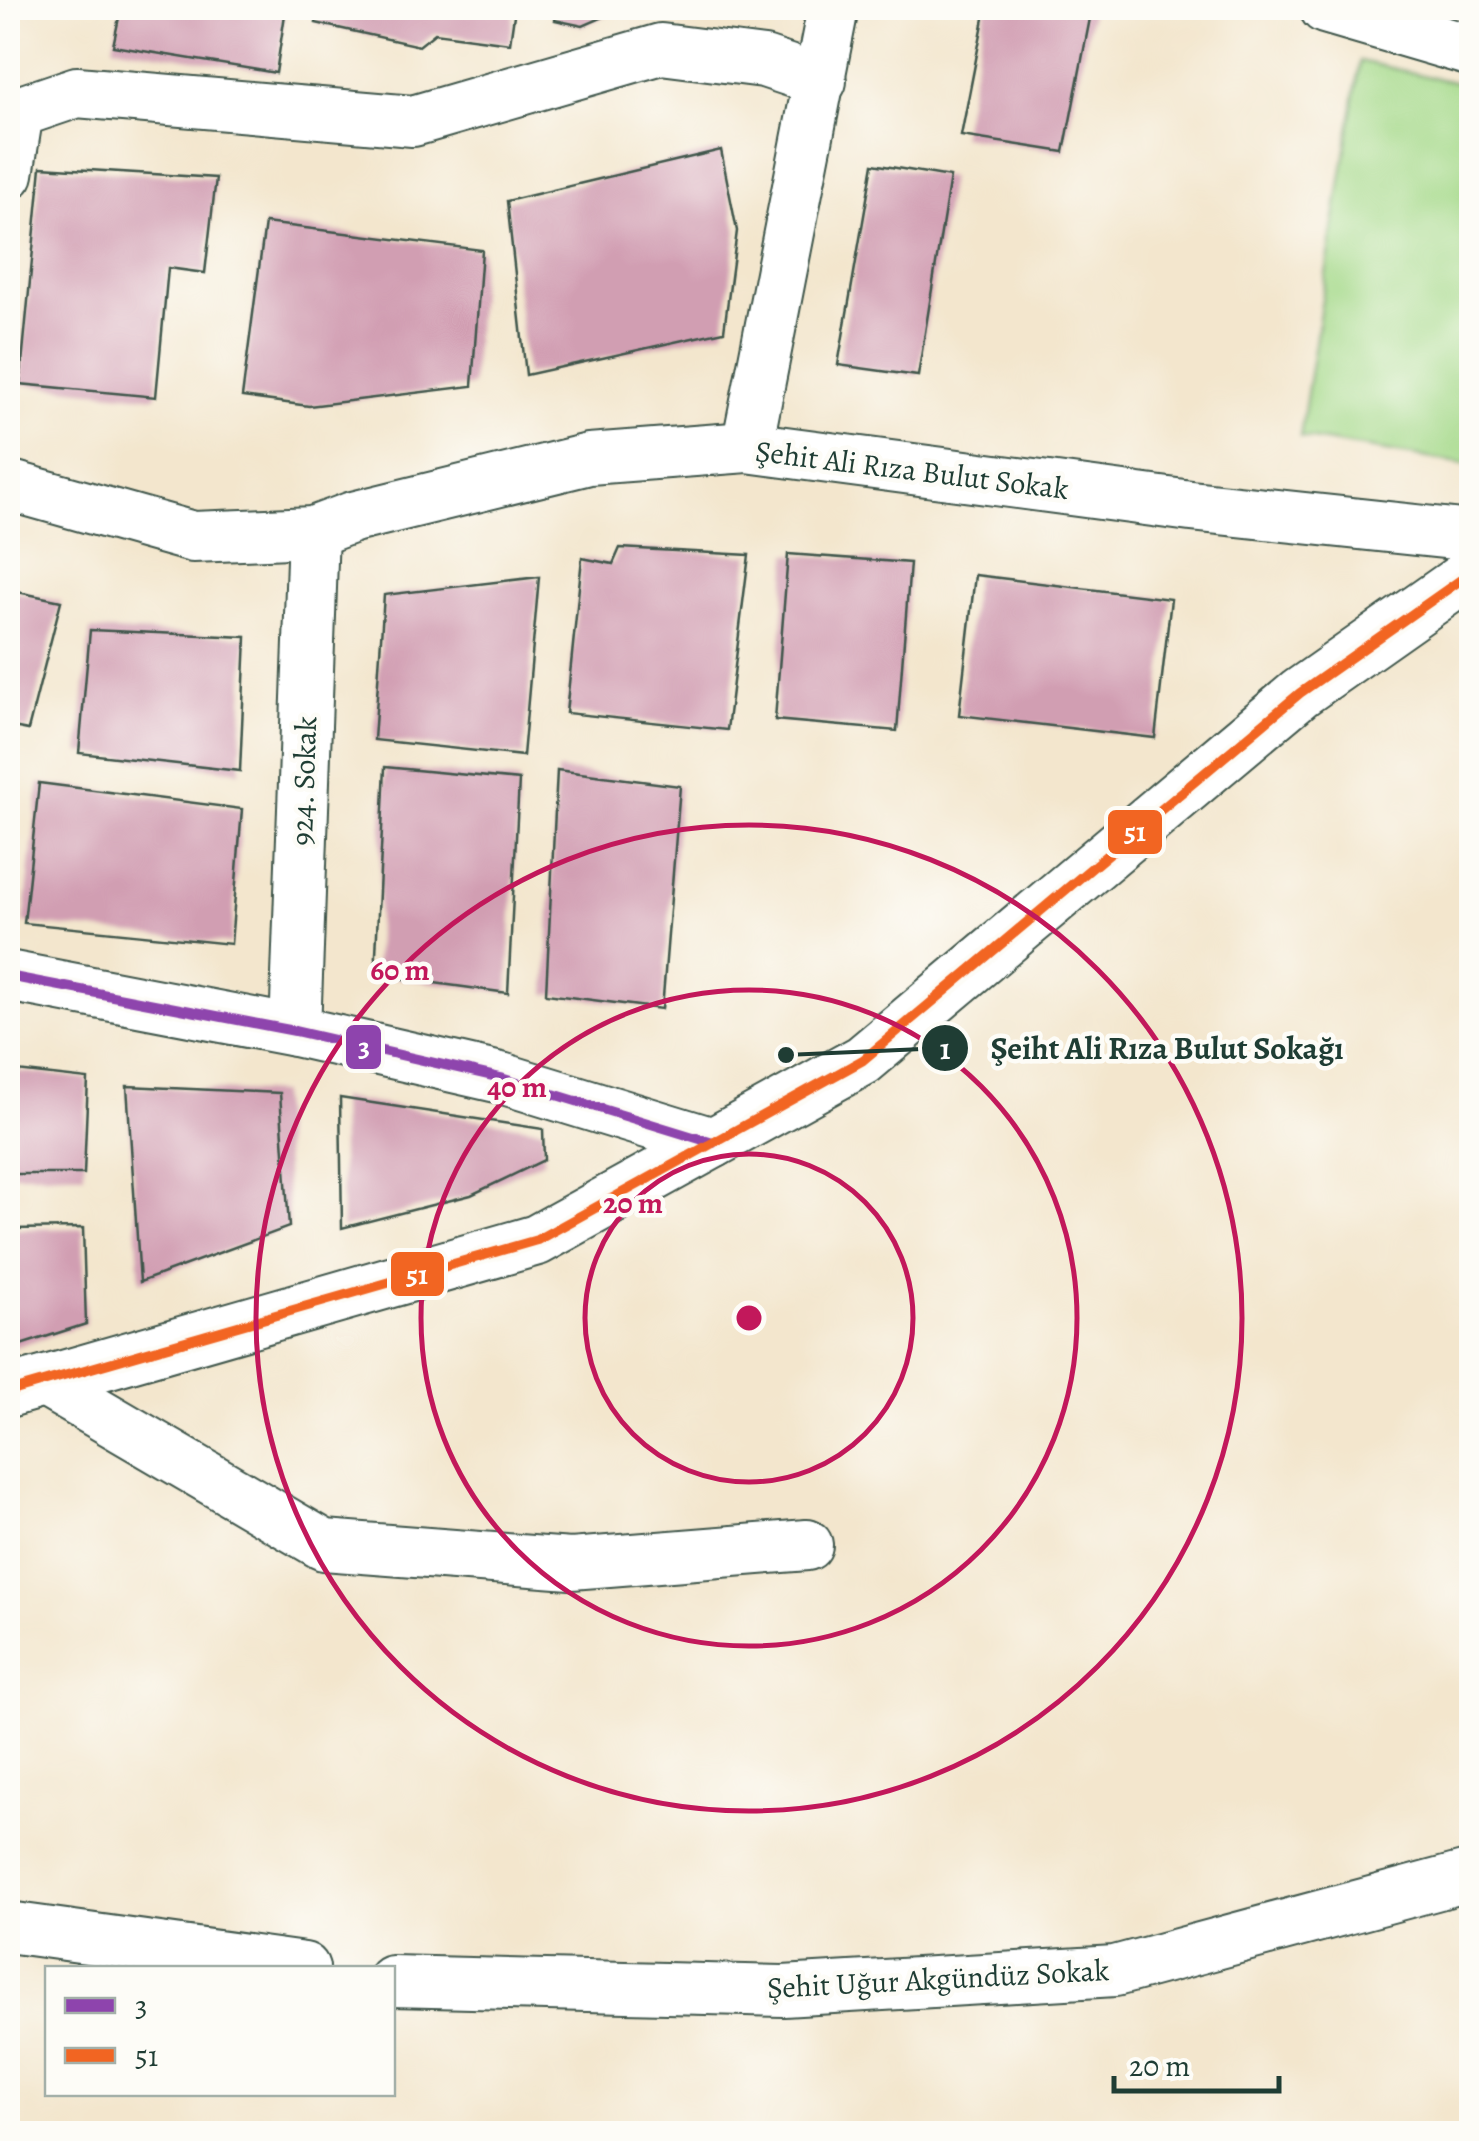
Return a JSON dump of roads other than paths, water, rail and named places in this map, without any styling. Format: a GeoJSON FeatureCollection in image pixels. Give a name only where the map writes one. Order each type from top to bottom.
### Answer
{"type":"FeatureCollection","features":[{"type":"Feature","properties":{"kind":"street"},"geometry":{"type":"LineString","coordinates":[[747,447],[832,8]]}},
{"type":"Feature","properties":{"kind":"street"},"geometry":{"type":"LineString","coordinates":[[1325,8],[1472,50]]}},
{"type":"Feature","properties":{"kind":"street"},"geometry":{"type":"LineString","coordinates":[[8,174],[18,112],[77,92],[413,121],[661,49],[764,62],[820,81]]}},
{"type":"Feature","properties":{"kind":"street","name":"Şehit Ali Rıza Bulut Sokak"},"geometry":{"type":"LineString","coordinates":[[8,485],[193,537],[313,532],[353,516],[589,459],[747,447],[1191,506],[1472,536]]}},
{"type":"Feature","properties":{"kind":"street","name":"924. Sokak"},"geometry":{"type":"LineString","coordinates":[[294,1031],[313,532]]}},
{"type":"Feature","properties":{"kind":"street"},"geometry":{"type":"LineString","coordinates":[[26,1387],[537,1240],[863,1060],[1300,693],[1472,572]]}},
{"type":"Feature","properties":{"kind":"street"},"geometry":{"type":"LineString","coordinates":[[8,976],[294,1031],[501,1078],[713,1143]]}},
{"type":"Feature","properties":{"kind":"street"},"geometry":{"type":"LineString","coordinates":[[26,1387],[324,1545],[571,1564],[808,1545]]}},
{"type":"Feature","properties":{"kind":"street","name":"Şehit Uğur Akgündüz Sokak"},"geometry":{"type":"LineString","coordinates":[[395,1981],[783,1991],[1115,1971],[1472,1875]]}},
{"type":"Feature","properties":{"kind":"street"},"geometry":{"type":"LineString","coordinates":[[8,1927],[290,1966]]}},
{"type":"Feature","properties":{"kind":"place","name":"Şeiht Ali Rıza Bulut Sokağı"},"geometry":{"type":"Point","coordinates":[786,1055]}}]}
